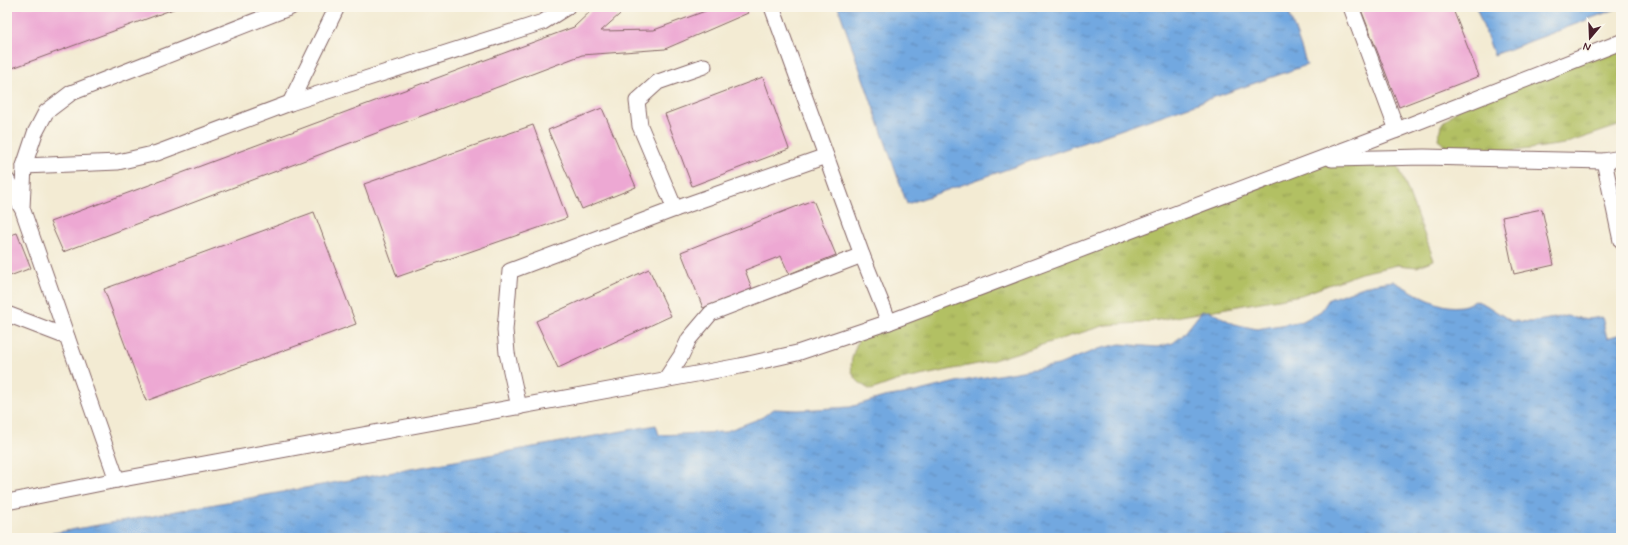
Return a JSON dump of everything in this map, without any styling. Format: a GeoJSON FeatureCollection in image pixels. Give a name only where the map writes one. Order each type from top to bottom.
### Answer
{"type":"FeatureCollection","features":[{"type":"Feature","properties":{"kind":"lane"},"geometry":{"type":"LineString","coordinates":[[22,208],[24,166],[35,133],[46,112],[70,93],[291,7]]}},
{"type":"Feature","properties":{"kind":"lane"},"geometry":{"type":"LineString","coordinates":[[290,103],[337,7]]}},
{"type":"Feature","properties":{"kind":"lane"},"geometry":{"type":"LineString","coordinates":[[24,166],[118,162],[157,153],[290,103],[543,22],[567,7]]}},
{"type":"Feature","properties":{"kind":"lane"},"geometry":{"type":"LineString","coordinates":[[772,7],[862,255],[889,322]]}},
{"type":"Feature","properties":{"kind":"lane"},"geometry":{"type":"LineString","coordinates":[[1351,7],[1397,130]]}},
{"type":"Feature","properties":{"kind":"lane"},"geometry":{"type":"LineString","coordinates":[[7,502],[117,480],[740,366],[797,353],[889,322],[1320,160],[1621,42]]}},
{"type":"Feature","properties":{"kind":"lane"},"geometry":{"type":"LineString","coordinates":[[675,209],[640,126],[637,101],[658,82],[704,66]]}},
{"type":"Feature","properties":{"kind":"lane"},"geometry":{"type":"LineString","coordinates":[[519,407],[507,353],[505,330],[510,271],[675,209],[826,156]]}},
{"type":"Feature","properties":{"kind":"lane"},"geometry":{"type":"LineString","coordinates":[[1320,160],[1424,157],[1604,162],[1621,158]]}},
{"type":"Feature","properties":{"kind":"lane"},"geometry":{"type":"LineString","coordinates":[[1604,162],[1621,241]]}},
{"type":"Feature","properties":{"kind":"lane"},"geometry":{"type":"LineString","coordinates":[[7,180],[22,208],[117,480]]}},
{"type":"Feature","properties":{"kind":"lane"},"geometry":{"type":"LineString","coordinates":[[665,380],[690,339],[711,313],[862,255]]}},
{"type":"Feature","properties":{"kind":"lane"},"geometry":{"type":"LineString","coordinates":[[7,314],[67,337]]}},
{"type":"Feature","properties":{"kind":"green space"},"geometry":{"type":"Polygon","coordinates":[[[1621,42],[1621,125],[1564,144],[1466,158],[1449,151],[1438,139],[1441,125],[1462,105],[1621,42]]]}},
{"type":"Feature","properties":{"kind":"green space"},"geometry":{"type":"Polygon","coordinates":[[[1319,160],[1396,160],[1434,260],[1417,267],[1398,265],[1361,273],[1301,295],[1141,323],[1106,325],[987,362],[896,381],[871,390],[862,385],[853,373],[851,367],[852,360],[860,336],[1319,160]]]}},
{"type":"Feature","properties":{"kind":"water"},"geometry":{"type":"Polygon","coordinates":[[[838,7],[1287,7],[1307,65],[907,204],[838,7]]]}},
{"type":"Feature","properties":{"kind":"water"},"geometry":{"type":"Polygon","coordinates":[[[1476,7],[1621,7],[1494,55],[1476,7]]]}},
{"type":"Feature","properties":{"kind":"water"},"geometry":{"type":"Polygon","coordinates":[[[1393,281],[1422,297],[1444,305],[1455,307],[1465,305],[1475,300],[1486,305],[1511,321],[1531,322],[1566,316],[1589,319],[1602,317],[1607,338],[1621,334],[1621,538],[26,538],[656,425],[659,435],[724,432],[761,418],[774,409],[798,410],[850,407],[884,397],[915,392],[956,382],[1058,365],[1098,349],[1120,344],[1157,347],[1173,343],[1183,335],[1202,311],[1210,311],[1234,324],[1257,329],[1303,321],[1321,311],[1329,299],[1372,284],[1393,281]]]}},
{"type":"Feature","properties":{"kind":"building"},"geometry":{"type":"Polygon","coordinates":[[[7,7],[179,7],[7,70],[7,7]]]}},
{"type":"Feature","properties":{"kind":"building"},"geometry":{"type":"Polygon","coordinates":[[[595,7],[628,7],[601,31],[654,30],[716,7],[745,7],[748,13],[665,49],[582,55],[63,252],[50,222],[574,27],[595,7]]]}},
{"type":"Feature","properties":{"kind":"building"},"geometry":{"type":"Polygon","coordinates":[[[1360,7],[1452,7],[1479,76],[1399,107],[1360,7]]]}},
{"type":"Feature","properties":{"kind":"building"},"geometry":{"type":"Polygon","coordinates":[[[763,77],[789,149],[692,186],[665,114],[763,77]]]}},
{"type":"Feature","properties":{"kind":"building"},"geometry":{"type":"Polygon","coordinates":[[[602,108],[636,187],[582,209],[548,130],[602,108]]]}},
{"type":"Feature","properties":{"kind":"building"},"geometry":{"type":"Polygon","coordinates":[[[533,125],[567,218],[397,277],[364,184],[533,125]]]}},
{"type":"Feature","properties":{"kind":"building"},"geometry":{"type":"Polygon","coordinates":[[[813,200],[836,255],[789,274],[781,256],[745,270],[752,289],[703,308],[681,252],[813,200]]]}},
{"type":"Feature","properties":{"kind":"building"},"geometry":{"type":"Polygon","coordinates":[[[1542,209],[1554,265],[1514,274],[1502,217],[1542,209]]]}},
{"type":"Feature","properties":{"kind":"building"},"geometry":{"type":"Polygon","coordinates":[[[314,212],[356,324],[146,401],[104,289],[314,212]]]}},
{"type":"Feature","properties":{"kind":"building"},"geometry":{"type":"Polygon","coordinates":[[[17,233],[31,268],[7,277],[7,236],[17,233]]]}},
{"type":"Feature","properties":{"kind":"building"},"geometry":{"type":"Polygon","coordinates":[[[649,269],[671,316],[558,368],[536,321],[649,269]]]}}]}
